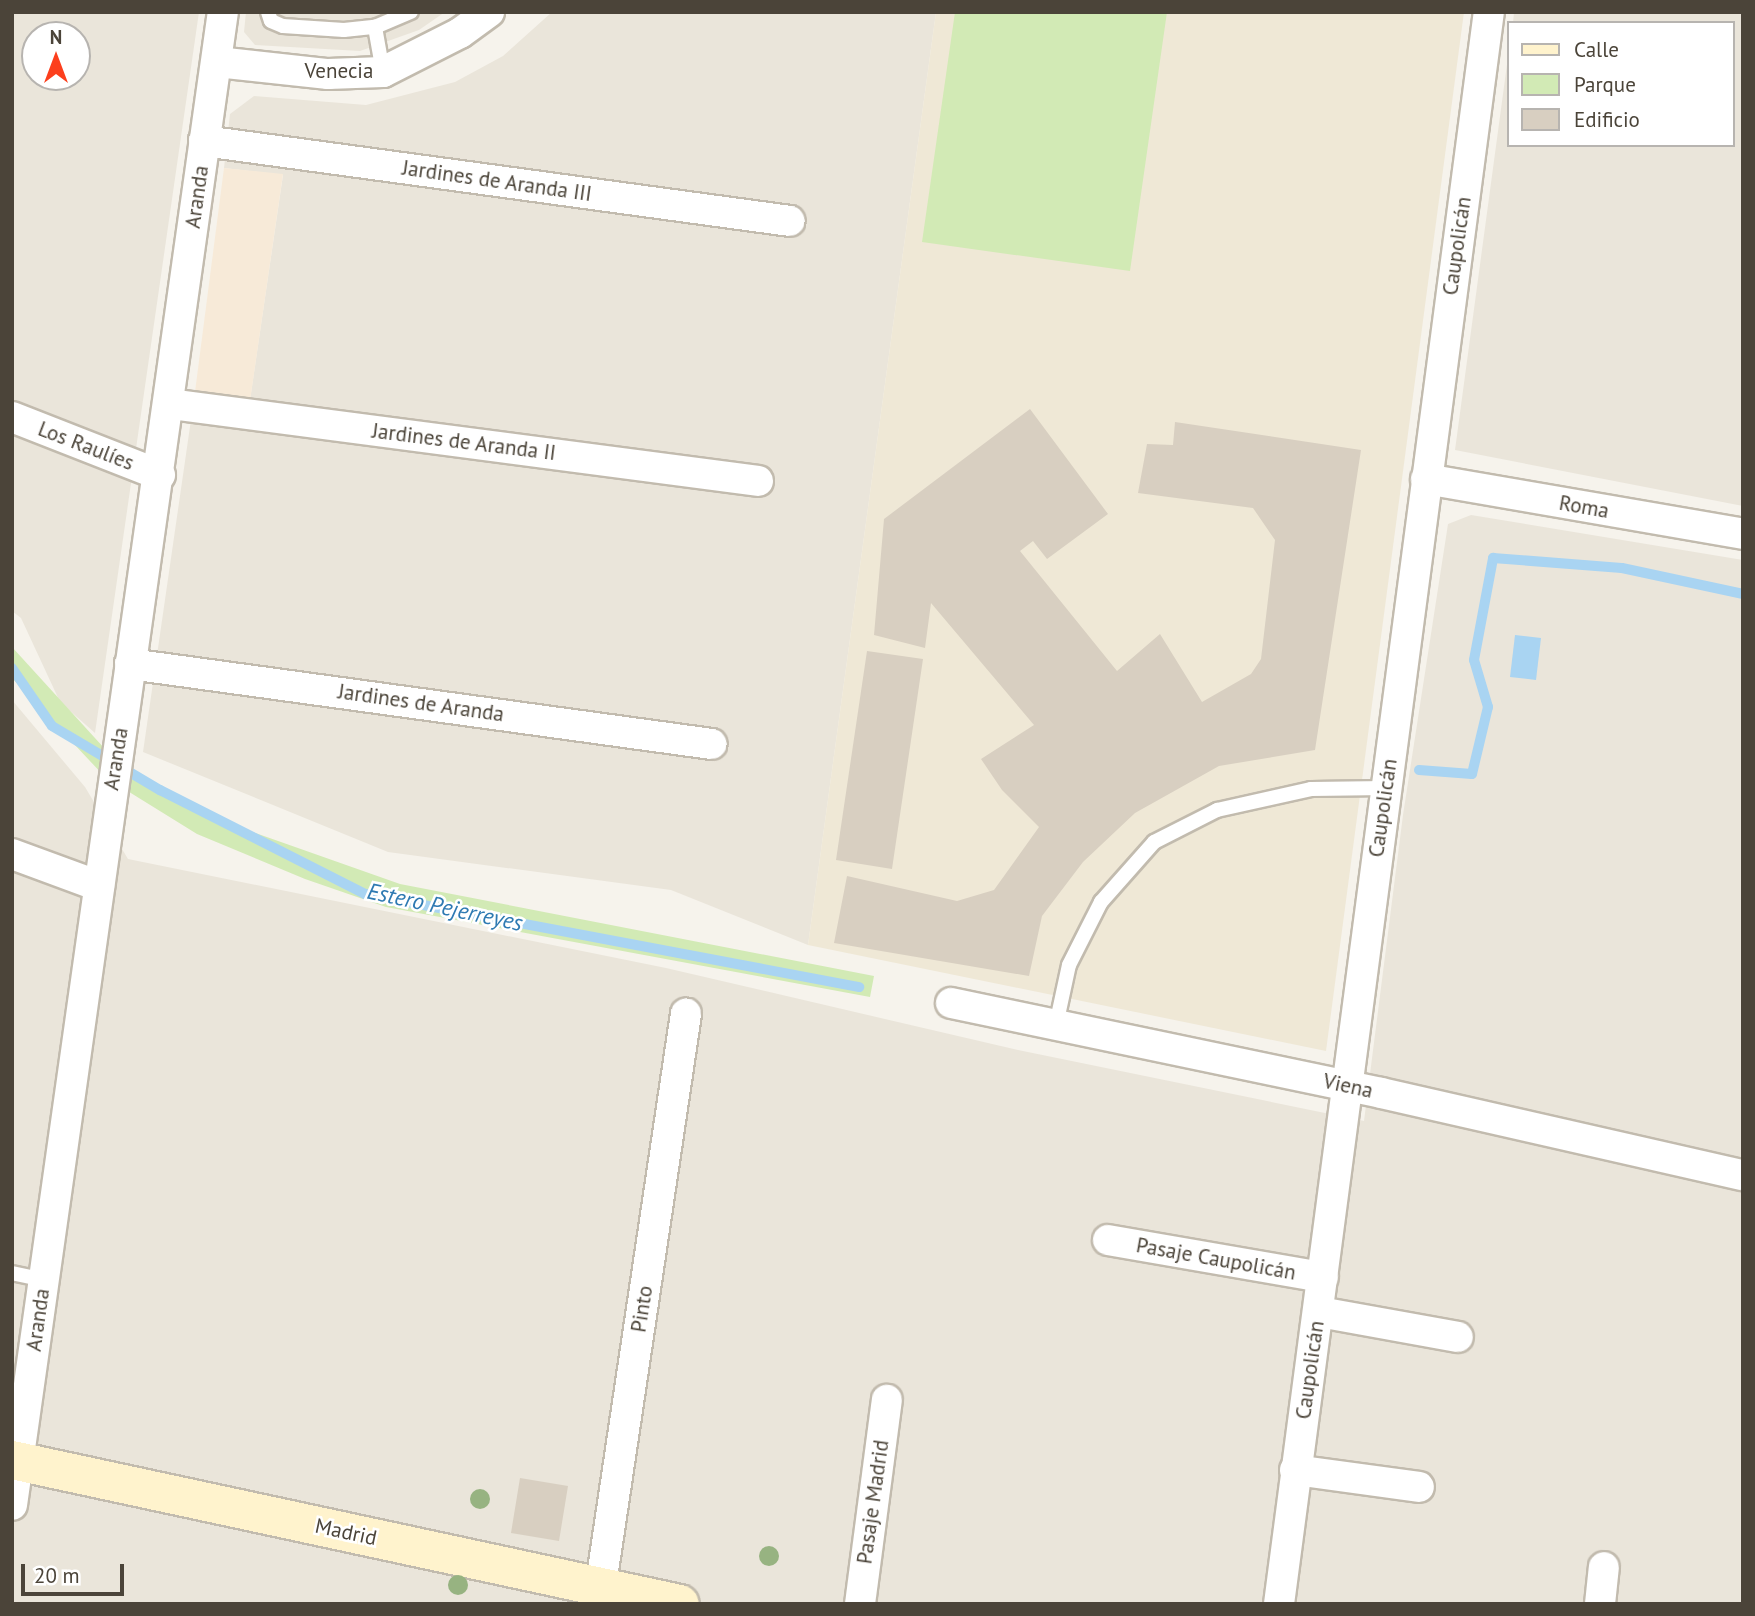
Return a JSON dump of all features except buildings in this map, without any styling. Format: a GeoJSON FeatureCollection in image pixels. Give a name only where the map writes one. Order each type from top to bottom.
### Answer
{"type":"FeatureCollection","features":[{"type":"Feature","properties":{"kind":"street","name":"Aranda"},"geometry":{"type":"LineString","coordinates":[[12,1505],[15,1461],[44,1280],[111,792],[160,475],[223,12]]}},
{"type":"Feature","properties":{"kind":"street","name":"Venecia"},"geometry":{"type":"LineString","coordinates":[[216,62],[328,74],[383,72],[449,40],[489,12]]}},
{"type":"Feature","properties":{"kind":"street","name":"Caupolicán"},"geometry":{"type":"LineString","coordinates":[[1279,1604],[1489,12]]}},
{"type":"Feature","properties":{"kind":"street","name":"Jardines de Aranda III"},"geometry":{"type":"LineString","coordinates":[[205,141],[790,221]]}},
{"type":"Feature","properties":{"kind":"street","name":"Jardines de Aranda II"},"geometry":{"type":"LineString","coordinates":[[170,404],[758,481]]}},
{"type":"Feature","properties":{"kind":"street","name":"Los Raulíes"},"geometry":{"type":"LineString","coordinates":[[12,417],[160,475]]}},
{"type":"Feature","properties":{"kind":"street","name":"Roma"},"geometry":{"type":"LineString","coordinates":[[1426,480],[1743,534]]}},
{"type":"Feature","properties":{"kind":"street","name":"Jardines de Aranda"},"geometry":{"type":"LineString","coordinates":[[131,664],[712,744]]}},
{"type":"Feature","properties":{"kind":"street"},"geometry":{"type":"LineString","coordinates":[[12,854],[99,886]]}},
{"type":"Feature","properties":{"kind":"street","name":"Viena"},"geometry":{"type":"LineString","coordinates":[[951,1003],[1346,1085],[1743,1175]]}},
{"type":"Feature","properties":{"kind":"street","name":"Pinto"},"geometry":{"type":"LineString","coordinates":[[599,1595],[686,1014]]}},
{"type":"Feature","properties":{"kind":"street","name":"Pasaje Caupolicán"},"geometry":{"type":"LineString","coordinates":[[1108,1240],[1323,1277]]}},
{"type":"Feature","properties":{"kind":"street"},"geometry":{"type":"LineString","coordinates":[[1319,1312],[1458,1337]]}},
{"type":"Feature","properties":{"kind":"street","name":"Pasaje Madrid"},"geometry":{"type":"LineString","coordinates":[[860,1604],[887,1399]]}},
{"type":"Feature","properties":{"kind":"street","name":"Madrid"},"geometry":{"type":"LineString","coordinates":[[15,1461],[599,1595],[680,1604]]}},
{"type":"Feature","properties":{"kind":"street"},"geometry":{"type":"LineString","coordinates":[[1295,1470],[1419,1487]]}},
{"type":"Feature","properties":{"kind":"street"},"geometry":{"type":"LineString","coordinates":[[1600,1604],[1604,1567]]}},
{"type":"Feature","properties":{"kind":"lane"},"geometry":{"type":"LineString","coordinates":[[268,12],[271,21],[283,26],[344,30],[374,27],[411,12]]}},
{"type":"Feature","properties":{"kind":"lane"},"geometry":{"type":"LineString","coordinates":[[374,27],[383,72]]}},
{"type":"Feature","properties":{"kind":"lane"},"geometry":{"type":"LineString","coordinates":[[1056,1025],[1069,965],[1101,902],[1154,842],[1217,810],[1311,789],[1386,788]]}},
{"type":"Feature","properties":{"kind":"lane"},"geometry":{"type":"LineString","coordinates":[[12,1273],[44,1280]]}},
{"type":"Feature","properties":{"kind":"shaded area"},"geometry":{"type":"Polygon","coordinates":[[[12,12],[199,12],[95,733],[60,702],[21,618],[12,611],[12,12]]]}},
{"type":"Feature","properties":{"kind":"shaded area"},"geometry":{"type":"Polygon","coordinates":[[[246,12],[445,12],[419,30],[360,51],[255,45],[244,32],[246,12]]]}},
{"type":"Feature","properties":{"kind":"shaded area"},"geometry":{"type":"Polygon","coordinates":[[[552,12],[936,12],[808,945],[671,890],[388,852],[143,752],[195,392],[250,400],[283,175],[224,168],[230,114],[254,96],[366,105],[455,82],[503,56],[552,12]]]}},
{"type":"Feature","properties":{"kind":"shaded area"},"geometry":{"type":"Polygon","coordinates":[[[936,12],[1464,12],[1326,1051],[808,945],[936,12]]]}},
{"type":"Feature","properties":{"kind":"shaded area"},"geometry":{"type":"Polygon","coordinates":[[[1514,12],[1743,12],[1743,506],[1455,450],[1506,72],[1506,147],[1734,147],[1734,21],[1513,21],[1514,12]]]}},
{"type":"Feature","properties":{"kind":"shaded area"},"geometry":{"type":"Polygon","coordinates":[[[224,168],[283,174],[250,401],[195,392],[224,168]]]}},
{"type":"Feature","properties":{"kind":"shaded area"},"geometry":{"type":"Polygon","coordinates":[[[1471,515],[1743,560],[1743,1604],[12,1604],[12,700],[85,787],[128,859],[666,968],[1018,1050],[1364,1121],[1403,815],[1448,524],[1471,515]]]}},
{"type":"Feature","properties":{"kind":"green space"},"geometry":{"type":"Polygon","coordinates":[[[955,12],[1167,12],[1130,271],[922,242],[955,12]]]}},
{"type":"Feature","properties":{"kind":"green space"},"geometry":{"type":"Polygon","coordinates":[[[12,647],[115,760],[152,786],[221,821],[400,884],[874,976],[870,997],[386,907],[305,879],[197,834],[105,777],[12,678],[12,647]]]}},
{"type":"Feature","properties":{"kind":"water"},"geometry":{"type":"Polygon","coordinates":[[[1515,635],[1541,638],[1536,680],[1510,677],[1515,635]]]}},
{"type":"Feature","properties":{"kind":"waterway","name":"Estero Pejerreyes"},"geometry":{"type":"LineString","coordinates":[[1419,770],[1472,774],[1488,707],[1474,660],[1493,558],[1622,568],[1743,594]]}},
{"type":"Feature","properties":{"kind":"waterway","name":"Estero Pejerreyes"},"geometry":{"type":"LineString","coordinates":[[12,668],[52,726],[160,790],[365,894],[859,987]]}}]}
